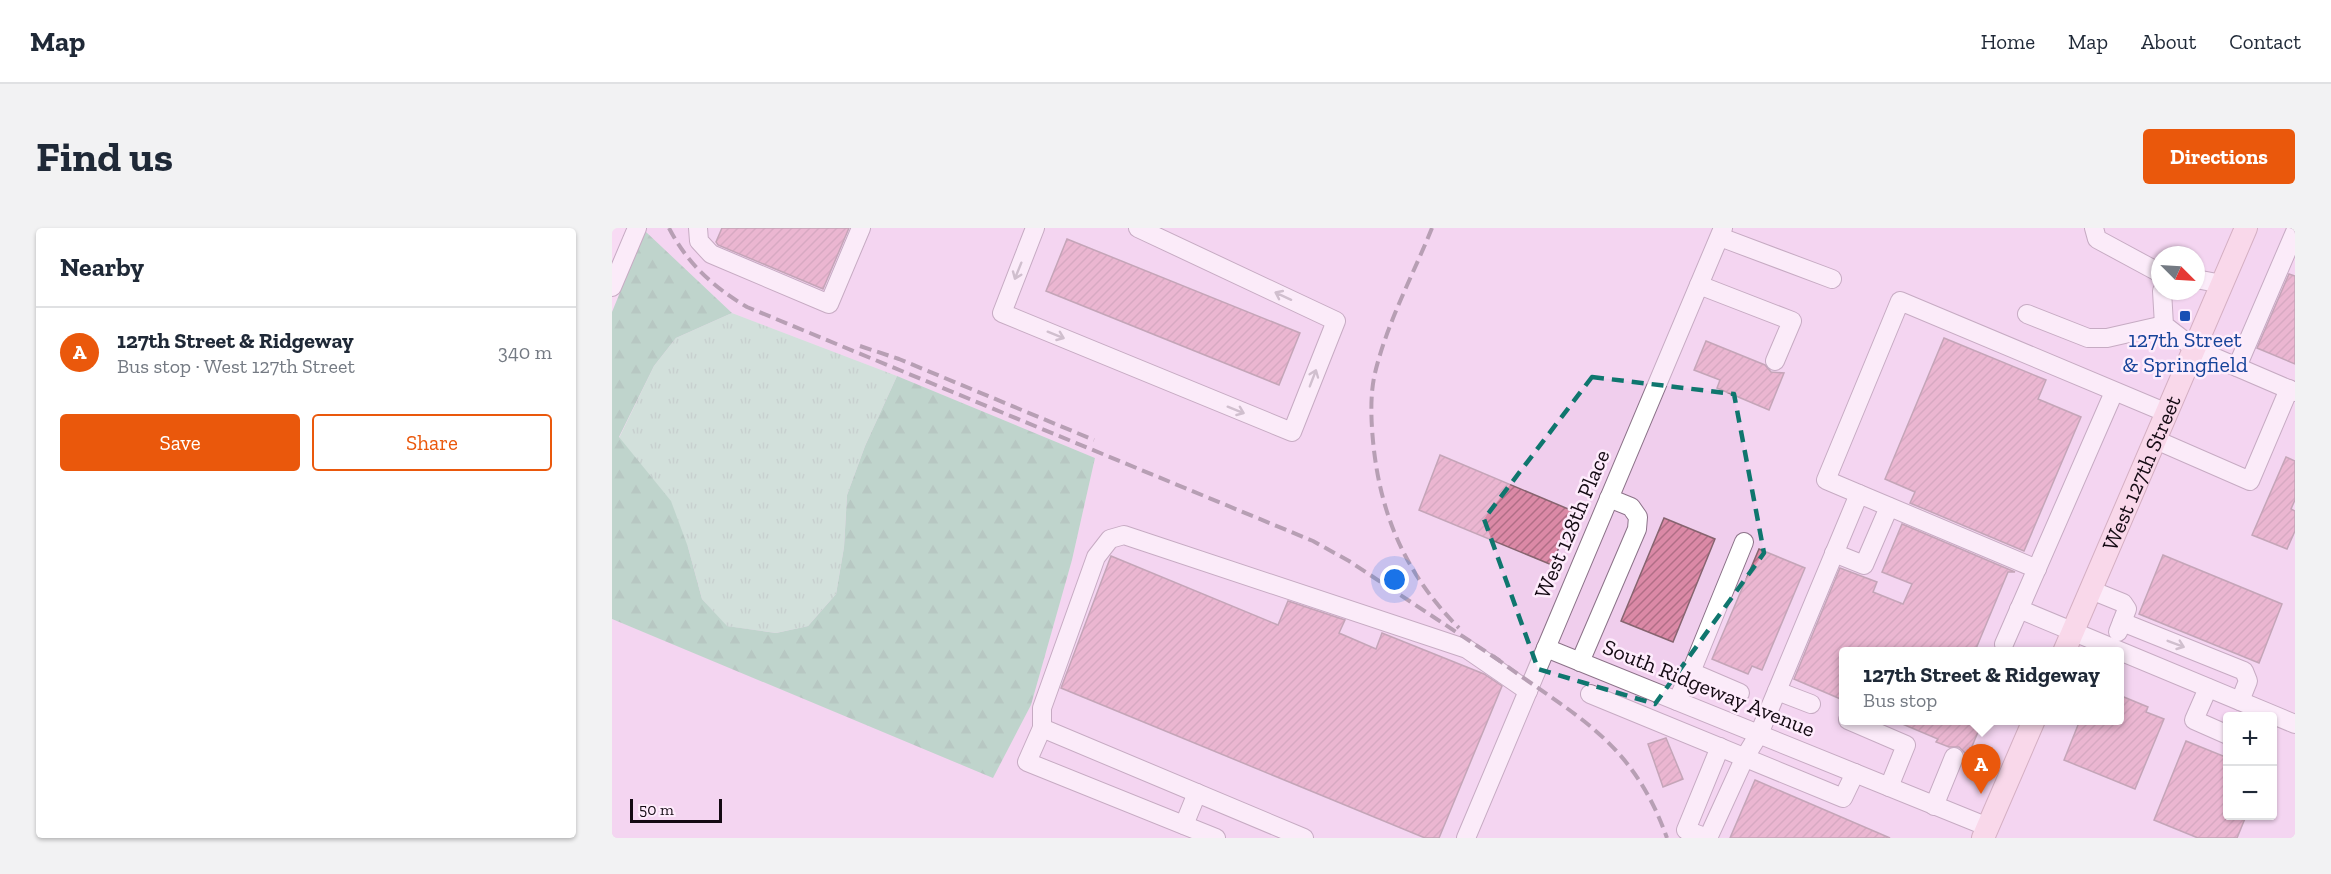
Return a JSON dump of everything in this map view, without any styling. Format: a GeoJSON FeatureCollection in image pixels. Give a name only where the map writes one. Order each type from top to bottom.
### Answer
{"type":"FeatureCollection","features":[{"type":"Feature","properties":{"kind":"main road","name":"West 127th Street"},"geometry":{"type":"LineString","coordinates":[[2069,642],[2246,228]]}},
{"type":"Feature","properties":{"kind":"main road"},"geometry":{"type":"LineString","coordinates":[[1986,835],[2032,725]]}},
{"type":"Feature","properties":{"kind":"street"},"geometry":{"type":"LineString","coordinates":[[612,287],[637,228]]}},
{"type":"Feature","properties":{"kind":"street"},"geometry":{"type":"LineString","coordinates":[[698,228],[699,241],[711,254],[829,304],[861,228]]}},
{"type":"Feature","properties":{"kind":"street"},"geometry":{"type":"LineString","coordinates":[[1035,228],[1002,313],[1292,432],[1336,321],[1138,228]]}},
{"type":"Feature","properties":{"kind":"street"},"geometry":{"type":"LineString","coordinates":[[2094,228],[2097,240],[2151,268]]}},
{"type":"Feature","properties":{"kind":"street"},"geometry":{"type":"LineString","coordinates":[[2237,367],[2295,231],[2290,228]]}},
{"type":"Feature","properties":{"kind":"street"},"geometry":{"type":"LineString","coordinates":[[1722,232],[1832,279]]}},
{"type":"Feature","properties":{"kind":"street","name":"West 128th Place"},"geometry":{"type":"LineString","coordinates":[[1466,838],[1722,232]]}},
{"type":"Feature","properties":{"kind":"street"},"geometry":{"type":"LineString","coordinates":[[2205,281],[2222,284]]}},
{"type":"Feature","properties":{"kind":"street"},"geometry":{"type":"LineString","coordinates":[[1700,285],[1792,321],[1775,361]]}},
{"type":"Feature","properties":{"kind":"street"},"geometry":{"type":"LineString","coordinates":[[2156,440],[2250,481],[2292,390],[2195,349],[2164,325],[2163,300]]}},
{"type":"Feature","properties":{"kind":"street"},"geometry":{"type":"LineString","coordinates":[[2037,569],[1826,480],[1900,301],[2167,413]]}},
{"type":"Feature","properties":{"kind":"street"},"geometry":{"type":"LineString","coordinates":[[2027,314],[2088,339],[2107,338],[2164,325]]}},
{"type":"Feature","properties":{"kind":"street"},"geometry":{"type":"LineString","coordinates":[[2004,644],[2114,392]]}},
{"type":"Feature","properties":{"kind":"street"},"geometry":{"type":"LineString","coordinates":[[1720,747],[1686,830],[1708,838],[1744,757],[1759,734],[1859,494]]}},
{"type":"Feature","properties":{"kind":"street"},"geometry":{"type":"LineString","coordinates":[[1580,662],[1637,529],[1638,517],[1631,507],[1609,498]]}},
{"type":"Feature","properties":{"kind":"street"},"geometry":{"type":"LineString","coordinates":[[1834,553],[1864,566],[1889,507]]}},
{"type":"Feature","properties":{"kind":"street"},"geometry":{"type":"LineString","coordinates":[[1216,838],[1027,762],[1042,728],[1042,708],[1096,557],[1110,539],[1124,535],[1467,649],[1528,691]]}},
{"type":"Feature","properties":{"kind":"street"},"geometry":{"type":"LineString","coordinates":[[1681,731],[1691,672],[1744,542]]}},
{"type":"Feature","properties":{"kind":"street"},"geometry":{"type":"LineString","coordinates":[[2091,590],[2123,603],[2127,609],[2122,622],[2119,647]]}},
{"type":"Feature","properties":{"kind":"street"},"geometry":{"type":"LineString","coordinates":[[2019,609],[2069,642],[2088,647]]}},
{"type":"Feature","properties":{"kind":"street"},"geometry":{"type":"LineString","coordinates":[[2122,622],[2244,670],[2248,681],[2240,702]]}},
{"type":"Feature","properties":{"kind":"street","name":"South Ridgeway Avenue"},"geometry":{"type":"LineString","coordinates":[[1546,648],[1934,806],[1986,835]]}},
{"type":"Feature","properties":{"kind":"street"},"geometry":{"type":"LineString","coordinates":[[2124,657],[2208,688],[2264,712]]}},
{"type":"Feature","properties":{"kind":"street"},"geometry":{"type":"LineString","coordinates":[[1691,672],[1740,693]]}},
{"type":"Feature","properties":{"kind":"street"},"geometry":{"type":"LineString","coordinates":[[2208,688],[2194,720],[2223,733]]}},
{"type":"Feature","properties":{"kind":"street"},"geometry":{"type":"LineString","coordinates":[[1777,691],[1810,704]]}},
{"type":"Feature","properties":{"kind":"street"},"geometry":{"type":"LineString","coordinates":[[1590,694],[1843,798],[1855,774]]}},
{"type":"Feature","properties":{"kind":"street"},"geometry":{"type":"LineString","coordinates":[[2277,717],[2295,724]]}},
{"type":"Feature","properties":{"kind":"street"},"geometry":{"type":"LineString","coordinates":[[1859,725],[1906,745],[1889,787]]}},
{"type":"Feature","properties":{"kind":"street"},"geometry":{"type":"LineString","coordinates":[[1042,728],[1304,838]]}},
{"type":"Feature","properties":{"kind":"street"},"geometry":{"type":"LineString","coordinates":[[1934,806],[1954,757]]}},
{"type":"Feature","properties":{"kind":"street"},"geometry":{"type":"LineString","coordinates":[[1184,825],[1197,793]]}},
{"type":"Feature","properties":{"kind":"highlighted area"},"geometry":{"type":"Polygon","coordinates":[[[1592,377],[1734,394],[1764,553],[1655,704],[1538,669],[1484,519],[1592,377]]]}},
{"type":"Feature","properties":{"kind":"shaded area"},"geometry":{"type":"Polygon","coordinates":[[[635,228],[2295,228],[2295,838],[612,838],[612,619],[993,777],[1031,705],[1072,560],[1095,458],[897,376],[732,313],[645,231],[635,228]]]}},
{"type":"Feature","properties":{"kind":"green space"},"geometry":{"type":"Polygon","coordinates":[[[645,231],[732,313],[676,338],[654,366],[619,437],[671,501],[688,547],[702,599],[727,626],[776,633],[808,626],[836,594],[844,547],[847,495],[865,446],[897,376],[1095,458],[1072,560],[1031,705],[993,778],[612,619],[612,312],[645,231]]]}},
{"type":"Feature","properties":{"kind":"green space"},"geometry":{"type":"Polygon","coordinates":[[[732,313],[897,376],[865,446],[847,495],[844,547],[836,594],[808,626],[776,633],[726,626],[702,599],[688,547],[619,438],[654,366],[676,338],[732,313]]]}},
{"type":"Feature","properties":{"kind":"building"},"geometry":{"type":"Polygon","coordinates":[[[722,228],[849,228],[823,289],[718,245],[716,242],[722,228]]]}},
{"type":"Feature","properties":{"kind":"building"},"geometry":{"type":"Polygon","coordinates":[[[1067,239],[1300,333],[1279,385],[1046,291],[1067,239]]]}},
{"type":"Feature","properties":{"kind":"building"},"geometry":{"type":"Polygon","coordinates":[[[2289,274],[2295,276],[2295,364],[2257,348],[2289,274]]]}},
{"type":"Feature","properties":{"kind":"building"},"geometry":{"type":"Polygon","coordinates":[[[1944,338],[2046,380],[2038,399],[2081,417],[2024,551],[1910,503],[1915,492],[1885,479],[1944,338]]]}},
{"type":"Feature","properties":{"kind":"building"},"geometry":{"type":"Polygon","coordinates":[[[1706,341],[1765,365],[1771,372],[1784,373],[1769,410],[1717,388],[1720,380],[1694,370],[1706,341]]]}},
{"type":"Feature","properties":{"kind":"building"},"geometry":{"type":"Polygon","coordinates":[[[1440,455],[1573,511],[1552,565],[1419,510],[1440,455]]]}},
{"type":"Feature","properties":{"kind":"building"},"geometry":{"type":"Polygon","coordinates":[[[2286,457],[2295,461],[2295,500],[2291,509],[2295,511],[2295,531],[2287,549],[2252,535],[2286,457]]]}},
{"type":"Feature","properties":{"kind":"building"},"geometry":{"type":"Polygon","coordinates":[[[1664,518],[1715,539],[1673,642],[1621,621],[1664,518]]]}},
{"type":"Feature","properties":{"kind":"building"},"geometry":{"type":"Polygon","coordinates":[[[1902,524],[2015,572],[2008,572],[1977,647],[1839,647],[1839,698],[1794,679],[1840,568],[1877,582],[1873,592],[1903,604],[1912,584],[1882,572],[1902,524]]]}},
{"type":"Feature","properties":{"kind":"building"},"geometry":{"type":"Polygon","coordinates":[[[1759,549],[1805,568],[1762,670],[1752,666],[1748,674],[1712,659],[1759,549]]]}},
{"type":"Feature","properties":{"kind":"building"},"geometry":{"type":"Polygon","coordinates":[[[2163,555],[2282,604],[2259,663],[2139,614],[2163,555]]]}},
{"type":"Feature","properties":{"kind":"building"},"geometry":{"type":"Polygon","coordinates":[[[1111,556],[1278,625],[1288,601],[1345,620],[1339,633],[1376,649],[1382,633],[1484,674],[1502,686],[1439,838],[1425,838],[1061,688],[1111,556]]]}},
{"type":"Feature","properties":{"kind":"building"},"geometry":{"type":"Polygon","coordinates":[[[2124,697],[2148,707],[2146,712],[2164,719],[2135,789],[2064,760],[2078,725],[2124,725],[2124,697]]]}},
{"type":"Feature","properties":{"kind":"building"},"geometry":{"type":"Polygon","coordinates":[[[1905,725],[1981,725],[1968,756],[1959,747],[1949,747],[1936,742],[1938,739],[1905,725]]]}},
{"type":"Feature","properties":{"kind":"building"},"geometry":{"type":"Polygon","coordinates":[[[1666,738],[1683,779],[1663,787],[1648,744],[1666,738]]]}},
{"type":"Feature","properties":{"kind":"building"},"geometry":{"type":"Polygon","coordinates":[[[2186,741],[2223,756],[2223,820],[2244,820],[2237,838],[2198,838],[2154,820],[2186,741]]]}},
{"type":"Feature","properties":{"kind":"building"},"geometry":{"type":"Polygon","coordinates":[[[1755,780],[1890,838],[1730,838],[1755,780]]]}},
{"type":"Feature","properties":{"kind":"railway"},"geometry":{"type":"LineString","coordinates":[[669,228],[684,252],[702,273],[747,307],[1313,541],[1349,561],[1500,661]]}},
{"type":"Feature","properties":{"kind":"railway"},"geometry":{"type":"LineString","coordinates":[[1432,228],[1380,354],[1372,389],[1372,433],[1382,494],[1399,542],[1424,587],[1459,628]]}},
{"type":"Feature","properties":{"kind":"railway"},"geometry":{"type":"LineString","coordinates":[[860,346],[899,359],[1094,440]]}},
{"type":"Feature","properties":{"kind":"railway"},"geometry":{"type":"LineString","coordinates":[[1493,656],[1573,713],[1617,752],[1636,775],[1667,838]]}},
{"type":"Feature","properties":{"kind":"place","name":"127th Street & Springfield"},"geometry":{"type":"Point","coordinates":[2185,316]}},
{"type":"Feature","properties":{"kind":"place","name":"127th Street & Ridgeway"},"geometry":{"type":"Point","coordinates":[1981,794]}}]}
